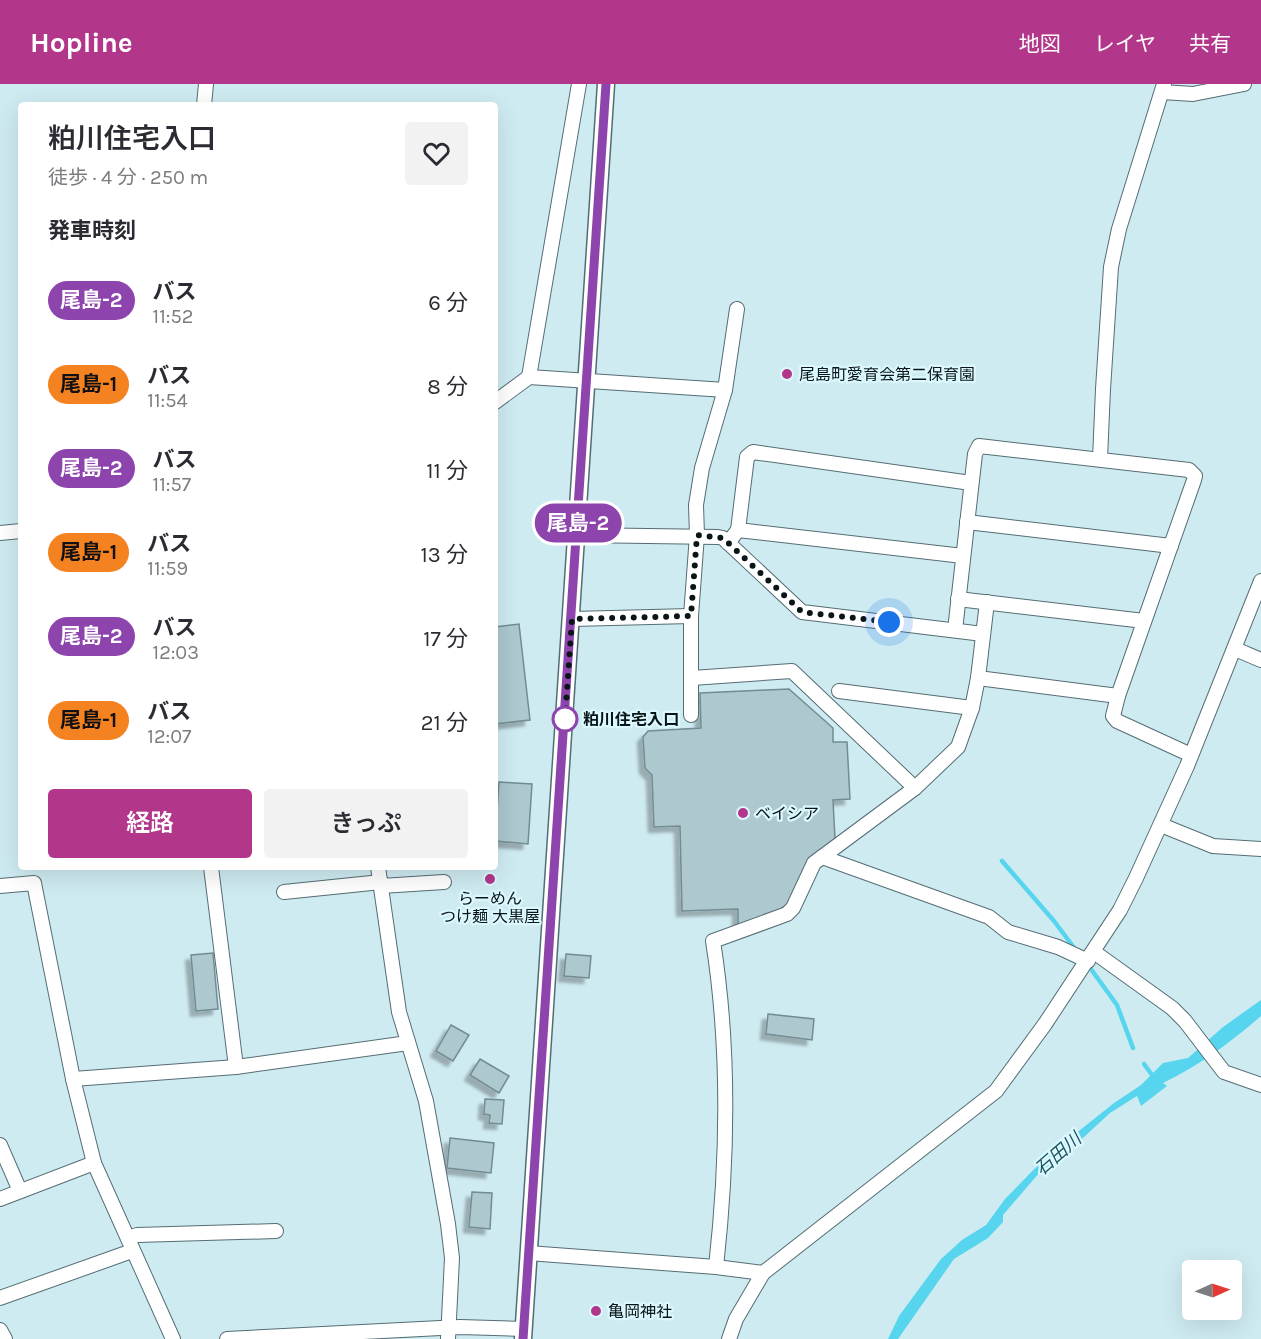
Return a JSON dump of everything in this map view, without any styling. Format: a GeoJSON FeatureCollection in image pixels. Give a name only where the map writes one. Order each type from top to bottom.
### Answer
{"type":"FeatureCollection","features":[{"type":"Feature","properties":{"kind":"main road"},"geometry":{"type":"LineString","coordinates":[[523,1334],[606,84]]}},
{"type":"Feature","properties":{"kind":"street"},"geometry":{"type":"LineString","coordinates":[[204,102],[206,84]]}},
{"type":"Feature","properties":{"kind":"street"},"geometry":{"type":"LineString","coordinates":[[529,377],[579,84]]}},
{"type":"Feature","properties":{"kind":"street"},"geometry":{"type":"LineString","coordinates":[[1100,459],[1112,267],[1119,229],[1163,88],[1193,94],[1244,84]]}},
{"type":"Feature","properties":{"kind":"street"},"geometry":{"type":"LineString","coordinates":[[691,715],[691,616],[697,535],[696,505],[702,468],[725,390],[737,309]]}},
{"type":"Feature","properties":{"kind":"street"},"geometry":{"type":"LineString","coordinates":[[498,400],[529,377],[725,390]]}},
{"type":"Feature","properties":{"kind":"street"},"geometry":{"type":"LineString","coordinates":[[955,630],[976,449],[983,446],[1189,470],[1193,473],[1194,480],[1113,716],[1117,721],[1191,755]]}},
{"type":"Feature","properties":{"kind":"street"},"geometry":{"type":"LineString","coordinates":[[728,543],[738,530],[747,457],[753,452],[971,483]]}},
{"type":"Feature","properties":{"kind":"street"},"geometry":{"type":"LineString","coordinates":[[967,522],[1171,546]]}},
{"type":"Feature","properties":{"kind":"street"},"geometry":{"type":"LineString","coordinates":[[738,530],[963,556]]}},
{"type":"Feature","properties":{"kind":"street"},"geometry":{"type":"LineString","coordinates":[[0,533],[18,531]]}},
{"type":"Feature","properties":{"kind":"street"},"geometry":{"type":"LineString","coordinates":[[577,535],[718,537],[728,543],[802,612],[984,634]]}},
{"type":"Feature","properties":{"kind":"street"},"geometry":{"type":"LineString","coordinates":[[729,1339],[736,1319],[764,1273],[996,1091],[1032,1043],[1120,910],[1161,825],[1191,755],[1261,581]]}},
{"type":"Feature","properties":{"kind":"street"},"geometry":{"type":"LineString","coordinates":[[958,599],[1144,621]]}},
{"type":"Feature","properties":{"kind":"street"},"geometry":{"type":"LineString","coordinates":[[716,1267],[723,1199],[724,1039],[720,984],[713,941],[778,918],[793,908],[814,863],[915,788],[958,747],[972,708],[978,678],[987,602]]}},
{"type":"Feature","properties":{"kind":"street"},"geometry":{"type":"LineString","coordinates":[[572,619],[691,616]]}},
{"type":"Feature","properties":{"kind":"street"},"geometry":{"type":"LineString","coordinates":[[1235,649],[1261,660]]}},
{"type":"Feature","properties":{"kind":"street"},"geometry":{"type":"LineString","coordinates":[[692,678],[792,671],[915,788]]}},
{"type":"Feature","properties":{"kind":"street"},"geometry":{"type":"LineString","coordinates":[[978,678],[1118,696]]}},
{"type":"Feature","properties":{"kind":"street"},"geometry":{"type":"LineString","coordinates":[[839,691],[972,708]]}},
{"type":"Feature","properties":{"kind":"street"},"geometry":{"type":"LineString","coordinates":[[1161,825],[1213,846],[1261,849]]}},
{"type":"Feature","properties":{"kind":"street"},"geometry":{"type":"LineString","coordinates":[[822,857],[989,917],[1008,932],[1091,956],[1172,1008],[1220,1069],[1238,1078],[1261,1085]]}},
{"type":"Feature","properties":{"kind":"street"},"geometry":{"type":"LineString","coordinates":[[211,870],[236,1066]]}},
{"type":"Feature","properties":{"kind":"street"},"geometry":{"type":"LineString","coordinates":[[379,870],[394,983],[408,1043],[426,1101],[450,1241],[448,1334]]}},
{"type":"Feature","properties":{"kind":"street"},"geometry":{"type":"LineString","coordinates":[[284,892],[381,884],[444,882]]}},
{"type":"Feature","properties":{"kind":"street"},"geometry":{"type":"LineString","coordinates":[[0,886],[34,883],[73,1079],[94,1163],[173,1339]]}},
{"type":"Feature","properties":{"kind":"street"},"geometry":{"type":"LineString","coordinates":[[73,1079],[236,1066],[408,1043]]}},
{"type":"Feature","properties":{"kind":"street"},"geometry":{"type":"LineString","coordinates":[[0,1145],[20,1191]]}},
{"type":"Feature","properties":{"kind":"street"},"geometry":{"type":"LineString","coordinates":[[0,1199],[94,1163]]}},
{"type":"Feature","properties":{"kind":"street"},"geometry":{"type":"LineString","coordinates":[[0,1298],[130,1245],[137,1235],[276,1232]]}},
{"type":"Feature","properties":{"kind":"street"},"geometry":{"type":"LineString","coordinates":[[528,1253],[716,1267],[764,1273]]}},
{"type":"Feature","properties":{"kind":"street"},"geometry":{"type":"LineString","coordinates":[[227,1339],[448,1334],[460,1327],[523,1334]]}},
{"type":"Feature","properties":{"kind":"street"},"geometry":{"type":"LineString","coordinates":[[0,1330],[5,1339]]}},
{"type":"Feature","properties":{"kind":"water","name":"石田川"},"geometry":{"type":"Polygon","coordinates":[[[1261,1000],[1261,1016],[1238,1035],[1202,1061],[1163,1083],[1167,1086],[1141,1106],[1137,1096],[1110,1113],[1057,1162],[1040,1172],[1003,1215],[1003,1222],[988,1238],[954,1259],[898,1339],[888,1339],[899,1316],[941,1259],[962,1240],[986,1225],[1005,1199],[1045,1158],[1114,1103],[1141,1085],[1163,1063],[1188,1058],[1223,1027],[1261,1000]]]}},
{"type":"Feature","properties":{"kind":"building"},"geometry":{"type":"Polygon","coordinates":[[[519,624],[530,720],[498,724],[498,627],[519,624]]]}},
{"type":"Feature","properties":{"kind":"building","name":"ベイシア"},"geometry":{"type":"Polygon","coordinates":[[[789,689],[833,728],[833,742],[847,742],[850,799],[833,800],[835,839],[809,861],[789,903],[776,912],[738,926],[738,909],[682,911],[680,826],[654,827],[652,775],[645,768],[643,737],[648,731],[701,728],[700,693],[789,689]]]}},
{"type":"Feature","properties":{"kind":"building"},"geometry":{"type":"Polygon","coordinates":[[[499,782],[532,784],[528,844],[498,841],[499,782]]]}},
{"type":"Feature","properties":{"kind":"building"},"geometry":{"type":"Polygon","coordinates":[[[213,953],[218,1009],[196,1011],[191,955],[213,953]]]}},
{"type":"Feature","properties":{"kind":"building"},"geometry":{"type":"Polygon","coordinates":[[[566,954],[591,956],[589,978],[564,976],[566,954]]]}},
{"type":"Feature","properties":{"kind":"building"},"geometry":{"type":"Polygon","coordinates":[[[768,1014],[814,1019],[812,1040],[766,1034],[768,1014]]]}},
{"type":"Feature","properties":{"kind":"building"},"geometry":{"type":"Polygon","coordinates":[[[451,1025],[469,1035],[453,1061],[436,1051],[451,1025]]]}},
{"type":"Feature","properties":{"kind":"building"},"geometry":{"type":"Polygon","coordinates":[[[480,1059],[509,1076],[499,1093],[470,1075],[480,1059]]]}},
{"type":"Feature","properties":{"kind":"building"},"geometry":{"type":"Polygon","coordinates":[[[485,1099],[504,1100],[502,1124],[489,1123],[490,1115],[484,1114],[485,1099]]]}},
{"type":"Feature","properties":{"kind":"building"},"geometry":{"type":"Polygon","coordinates":[[[450,1138],[494,1143],[491,1173],[447,1168],[450,1138]]]}},
{"type":"Feature","properties":{"kind":"building"},"geometry":{"type":"Polygon","coordinates":[[[472,1192],[492,1193],[490,1229],[469,1227],[472,1192]]]}},
{"type":"Feature","properties":{"kind":"waterway"},"geometry":{"type":"LineString","coordinates":[[1002,861],[1075,949]]}},
{"type":"Feature","properties":{"kind":"waterway"},"geometry":{"type":"LineString","coordinates":[[1088,965],[1117,1005],[1133,1048]]}},
{"type":"Feature","properties":{"kind":"waterway"},"geometry":{"type":"LineString","coordinates":[[1144,1064],[1155,1079]]}},
{"type":"Feature","properties":{"kind":"bus line","name":"尾島-2"},"geometry":{"type":"LineString","coordinates":[[523,1339],[606,84]]}},
{"type":"Feature","properties":{"kind":"place","name":"尾島町愛育会第二保育園"},"geometry":{"type":"Point","coordinates":[787,374]}},
{"type":"Feature","properties":{"kind":"place","name":"粕川住宅入口"},"geometry":{"type":"Point","coordinates":[565,719]}},
{"type":"Feature","properties":{"kind":"place","name":"ベイシア"},"geometry":{"type":"Point","coordinates":[743,813]}},
{"type":"Feature","properties":{"kind":"place","name":"らーめん つけ麺 大黒屋"},"geometry":{"type":"Point","coordinates":[490,879]}},
{"type":"Feature","properties":{"kind":"place","name":"亀岡神社"},"geometry":{"type":"Point","coordinates":[596,1311]}},
{"type":"Feature","properties":{"kind":"route"},"geometry":{"type":"LineString","coordinates":[[565,719],[572,619],[691,616],[697,535],[723,538],[802,612],[889,622]]}}]}
